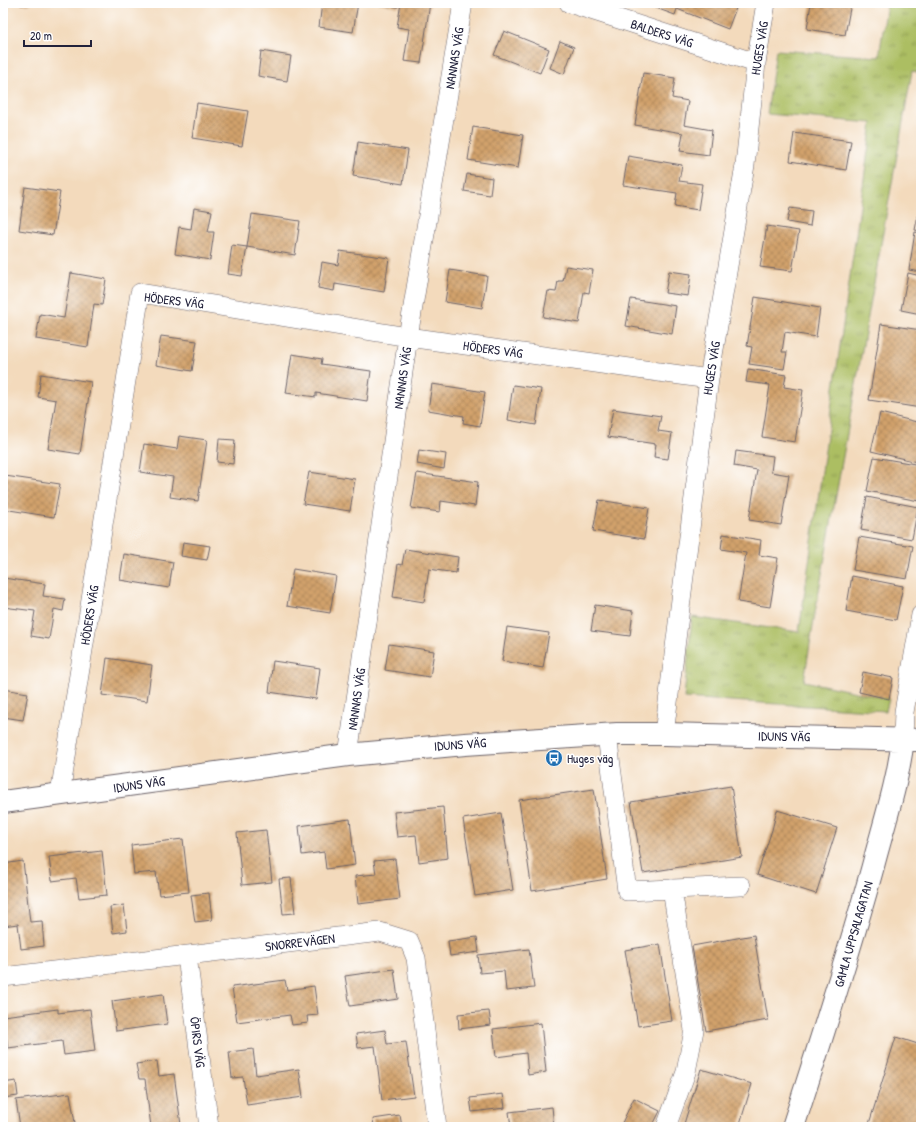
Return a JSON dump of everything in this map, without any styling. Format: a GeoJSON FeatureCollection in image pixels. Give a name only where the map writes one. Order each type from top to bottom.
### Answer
{"type":"FeatureCollection","features":[{"type":"Feature","properties":{"kind":"street","name":"NANNAS VÄG"},"geometry":{"type":"LineString","coordinates":[[348,755],[408,337],[463,3]]}},
{"type":"Feature","properties":{"kind":"street","name":"BALDERS VÄG"},"geometry":{"type":"LineString","coordinates":[[569,3],[756,63]]}},
{"type":"Feature","properties":{"kind":"street","name":"HUGES VÄG"},"geometry":{"type":"LineString","coordinates":[[664,734],[709,379],[745,165],[756,63],[766,3]]}},
{"type":"Feature","properties":{"kind":"street","name":"HÖDERS VÄG"},"geometry":{"type":"LineString","coordinates":[[60,794],[140,293],[408,337],[709,379]]}},
{"type":"Feature","properties":{"kind":"street"},"geometry":{"type":"LineString","coordinates":[[912,740],[904,712],[921,615]]}},
{"type":"Feature","properties":{"kind":"street","name":"IDUNS VÄG"},"geometry":{"type":"LineString","coordinates":[[3,802],[348,755],[419,747],[607,735],[664,734],[912,740]]}},
{"type":"Feature","properties":{"kind":"street"},"geometry":{"type":"LineString","coordinates":[[607,735],[627,891],[742,886]]}},
{"type":"Feature","properties":{"kind":"street","name":"GAMLA UPPSALAGATAN"},"geometry":{"type":"LineString","coordinates":[[793,1127],[852,941],[889,808],[901,757],[912,740]]}},
{"type":"Feature","properties":{"kind":"street"},"geometry":{"type":"LineString","coordinates":[[666,1127],[686,1072],[694,1030],[672,889]]}},
{"type":"Feature","properties":{"kind":"street","name":"SNORREVÄGEN"},"geometry":{"type":"LineString","coordinates":[[3,977],[380,932],[409,941],[416,958],[437,1127]]}},
{"type":"Feature","properties":{"kind":"street","name":"ÖPIRS VÄG"},"geometry":{"type":"LineString","coordinates":[[187,956],[209,1127]]}},
{"type":"Feature","properties":{"kind":"green space"},"geometry":{"type":"Polygon","coordinates":[[[887,3],[921,3],[921,73],[912,71],[804,681],[889,699],[886,711],[684,698],[692,617],[799,632],[872,123],[767,114],[776,50],[879,57],[887,3]]]}},
{"type":"Feature","properties":{"kind":"building"},"geometry":{"type":"Polygon","coordinates":[[[21,3],[31,3],[31,4],[21,5],[21,3]]]}},
{"type":"Feature","properties":{"kind":"building"},"geometry":{"type":"Polygon","coordinates":[[[322,3],[358,3],[353,32],[319,27],[322,3]]]}},
{"type":"Feature","properties":{"kind":"building"},"geometry":{"type":"Polygon","coordinates":[[[378,3],[399,3],[398,7],[378,3]]]}},
{"type":"Feature","properties":{"kind":"building"},"geometry":{"type":"Polygon","coordinates":[[[401,3],[430,3],[421,63],[404,61],[409,29],[397,27],[401,3]]]}},
{"type":"Feature","properties":{"kind":"building"},"geometry":{"type":"Polygon","coordinates":[[[654,3],[738,3],[728,29],[677,9],[675,15],[653,7],[654,3]]]}},
{"type":"Feature","properties":{"kind":"building"},"geometry":{"type":"Polygon","coordinates":[[[811,3],[851,3],[845,35],[807,29],[811,3]]]}},
{"type":"Feature","properties":{"kind":"building"},"geometry":{"type":"Polygon","coordinates":[[[504,31],[549,49],[540,73],[494,55],[504,31]]]}},
{"type":"Feature","properties":{"kind":"building"},"geometry":{"type":"Polygon","coordinates":[[[560,41],[574,47],[564,74],[550,68],[560,41]]]}},
{"type":"Feature","properties":{"kind":"building"},"geometry":{"type":"Polygon","coordinates":[[[261,51],[291,56],[287,81],[258,76],[261,51]]]}},
{"type":"Feature","properties":{"kind":"building"},"geometry":{"type":"Polygon","coordinates":[[[643,73],[675,78],[672,98],[688,101],[684,125],[712,130],[709,155],[680,151],[683,133],[635,125],[643,73]]]}},
{"type":"Feature","properties":{"kind":"building"},"geometry":{"type":"Polygon","coordinates":[[[197,103],[248,111],[242,146],[192,138],[197,103]]]}},
{"type":"Feature","properties":{"kind":"building"},"geometry":{"type":"Polygon","coordinates":[[[473,127],[523,135],[518,168],[468,160],[473,127]]]}},
{"type":"Feature","properties":{"kind":"building"},"geometry":{"type":"Polygon","coordinates":[[[794,133],[851,141],[846,170],[790,161],[794,133]]]}},
{"type":"Feature","properties":{"kind":"building"},"geometry":{"type":"Polygon","coordinates":[[[358,142],[408,150],[403,184],[353,176],[358,142]]]}},
{"type":"Feature","properties":{"kind":"building"},"geometry":{"type":"Polygon","coordinates":[[[628,156],[682,165],[679,181],[702,184],[698,210],[675,206],[677,193],[623,185],[628,156]]]}},
{"type":"Feature","properties":{"kind":"building"},"geometry":{"type":"Polygon","coordinates":[[[467,174],[492,178],[490,195],[464,191],[467,174]]]}},
{"type":"Feature","properties":{"kind":"building"},"geometry":{"type":"Polygon","coordinates":[[[25,187],[60,192],[53,235],[19,230],[25,187]]]}},
{"type":"Feature","properties":{"kind":"building"},"geometry":{"type":"Polygon","coordinates":[[[921,205],[921,231],[915,230],[921,205]]]}},
{"type":"Feature","properties":{"kind":"building"},"geometry":{"type":"Polygon","coordinates":[[[194,208],[212,211],[208,232],[214,232],[210,260],[175,254],[179,227],[191,229],[194,208]]]}},
{"type":"Feature","properties":{"kind":"building"},"geometry":{"type":"Polygon","coordinates":[[[790,208],[812,211],[810,226],[787,222],[790,208]]]}},
{"type":"Feature","properties":{"kind":"building"},"geometry":{"type":"Polygon","coordinates":[[[252,214],[300,221],[295,255],[247,247],[252,214]]]}},
{"type":"Feature","properties":{"kind":"building"},"geometry":{"type":"Polygon","coordinates":[[[767,226],[799,231],[792,271],[760,267],[767,226]]]}},
{"type":"Feature","properties":{"kind":"building"},"geometry":{"type":"Polygon","coordinates":[[[915,232],[921,233],[921,272],[909,270],[915,232]]]}},
{"type":"Feature","properties":{"kind":"building"},"geometry":{"type":"Polygon","coordinates":[[[232,245],[247,247],[242,276],[228,274],[232,245]]]}},
{"type":"Feature","properties":{"kind":"building"},"geometry":{"type":"Polygon","coordinates":[[[340,251],[389,258],[384,292],[335,284],[334,291],[318,288],[322,262],[338,265],[340,251]]]}},
{"type":"Feature","properties":{"kind":"building"},"geometry":{"type":"Polygon","coordinates":[[[566,266],[593,270],[589,293],[584,292],[579,323],[543,317],[548,291],[556,292],[558,281],[563,281],[566,266]]]}},
{"type":"Feature","properties":{"kind":"building"},"geometry":{"type":"Polygon","coordinates":[[[450,270],[487,276],[482,308],[445,302],[450,270]]]}},
{"type":"Feature","properties":{"kind":"building"},"geometry":{"type":"Polygon","coordinates":[[[669,271],[691,274],[688,296],[665,293],[669,271]]]}},
{"type":"Feature","properties":{"kind":"building"},"geometry":{"type":"Polygon","coordinates":[[[71,273],[106,279],[102,305],[94,304],[88,347],[36,339],[40,314],[64,318],[71,273]]]}},
{"type":"Feature","properties":{"kind":"building"},"geometry":{"type":"Polygon","coordinates":[[[908,273],[921,276],[921,314],[901,310],[908,273]]]}},
{"type":"Feature","properties":{"kind":"building"},"geometry":{"type":"Polygon","coordinates":[[[755,297],[820,308],[816,337],[785,332],[782,352],[787,352],[784,369],[749,364],[752,347],[747,346],[755,297]]]}},
{"type":"Feature","properties":{"kind":"building"},"geometry":{"type":"Polygon","coordinates":[[[631,299],[676,306],[672,334],[626,326],[631,299]]]}},
{"type":"Feature","properties":{"kind":"building"},"geometry":{"type":"Polygon","coordinates":[[[881,324],[921,330],[921,408],[869,400],[881,324]]]}},
{"type":"Feature","properties":{"kind":"building"},"geometry":{"type":"Polygon","coordinates":[[[161,336],[197,341],[192,371],[156,365],[161,336]]]}},
{"type":"Feature","properties":{"kind":"building"},"geometry":{"type":"Polygon","coordinates":[[[292,354],[322,359],[321,364],[371,371],[367,401],[316,393],[316,397],[286,393],[292,354]]]}},
{"type":"Feature","properties":{"kind":"building"},"geometry":{"type":"Polygon","coordinates":[[[748,369],[786,375],[784,387],[803,390],[795,442],[762,437],[770,385],[746,382],[748,369]]]}},
{"type":"Feature","properties":{"kind":"building"},"geometry":{"type":"Polygon","coordinates":[[[41,374],[91,382],[80,454],[48,449],[56,400],[38,397],[41,374]]]}},
{"type":"Feature","properties":{"kind":"building"},"geometry":{"type":"Polygon","coordinates":[[[432,384],[485,392],[480,426],[463,423],[464,416],[428,410],[432,384]]]}},
{"type":"Feature","properties":{"kind":"building"},"geometry":{"type":"Polygon","coordinates":[[[513,385],[541,389],[536,425],[508,420],[513,385]]]}},
{"type":"Feature","properties":{"kind":"building"},"geometry":{"type":"Polygon","coordinates":[[[613,409],[661,416],[658,431],[672,433],[668,459],[654,457],[656,444],[608,437],[613,409]]]}},
{"type":"Feature","properties":{"kind":"building"},"geometry":{"type":"Polygon","coordinates":[[[880,413],[921,423],[921,463],[871,451],[880,413]]]}},
{"type":"Feature","properties":{"kind":"building"},"geometry":{"type":"Polygon","coordinates":[[[179,436],[207,440],[198,501],[170,497],[173,477],[140,472],[144,444],[177,449],[179,436]]]}},
{"type":"Feature","properties":{"kind":"building"},"geometry":{"type":"Polygon","coordinates":[[[219,439],[235,440],[233,464],[217,462],[219,439]]]}},
{"type":"Feature","properties":{"kind":"building"},"geometry":{"type":"Polygon","coordinates":[[[419,450],[446,454],[444,469],[417,464],[419,450]]]}},
{"type":"Feature","properties":{"kind":"building"},"geometry":{"type":"Polygon","coordinates":[[[736,451],[773,456],[771,472],[789,475],[781,525],[749,520],[757,470],[734,466],[736,451]]]}},
{"type":"Feature","properties":{"kind":"building"},"geometry":{"type":"Polygon","coordinates":[[[874,457],[921,465],[921,492],[919,501],[867,491],[874,457]]]}},
{"type":"Feature","properties":{"kind":"building"},"geometry":{"type":"Polygon","coordinates":[[[309,472],[355,479],[350,511],[303,504],[309,472]]]}},
{"type":"Feature","properties":{"kind":"building"},"geometry":{"type":"Polygon","coordinates":[[[417,473],[478,482],[475,506],[441,501],[440,512],[411,508],[417,473]]]}},
{"type":"Feature","properties":{"kind":"building"},"geometry":{"type":"Polygon","coordinates":[[[5,476],[60,484],[54,517],[3,509],[5,476]]]}},
{"type":"Feature","properties":{"kind":"building"},"geometry":{"type":"Polygon","coordinates":[[[867,497],[918,507],[912,539],[861,530],[867,497]]]}},
{"type":"Feature","properties":{"kind":"building"},"geometry":{"type":"Polygon","coordinates":[[[599,500],[649,508],[644,539],[593,531],[599,500]]]}},
{"type":"Feature","properties":{"kind":"building"},"geometry":{"type":"Polygon","coordinates":[[[723,534],[761,540],[759,555],[778,558],[770,607],[738,602],[746,553],[721,549],[723,534]]]}},
{"type":"Feature","properties":{"kind":"building"},"geometry":{"type":"Polygon","coordinates":[[[859,537],[913,546],[907,579],[853,570],[859,537]]]}},
{"type":"Feature","properties":{"kind":"building"},"geometry":{"type":"Polygon","coordinates":[[[183,542],[210,546],[207,560],[181,556],[183,542]]]}},
{"type":"Feature","properties":{"kind":"building"},"geometry":{"type":"Polygon","coordinates":[[[405,549],[458,557],[456,573],[429,569],[424,602],[393,597],[398,564],[402,565],[405,549]]]}},
{"type":"Feature","properties":{"kind":"building"},"geometry":{"type":"Polygon","coordinates":[[[124,554],[173,562],[169,588],[120,580],[124,554]]]}},
{"type":"Feature","properties":{"kind":"building"},"geometry":{"type":"Polygon","coordinates":[[[293,569],[336,576],[330,613],[287,606],[293,569]]]}},
{"type":"Feature","properties":{"kind":"building"},"geometry":{"type":"Polygon","coordinates":[[[852,576],[903,586],[896,620],[846,611],[852,576]]]}},
{"type":"Feature","properties":{"kind":"building"},"geometry":{"type":"Polygon","coordinates":[[[3,578],[45,584],[43,596],[65,599],[63,611],[54,609],[49,639],[31,636],[35,611],[3,607],[3,578]]]}},
{"type":"Feature","properties":{"kind":"building"},"geometry":{"type":"Polygon","coordinates":[[[595,605],[633,611],[630,636],[591,631],[595,605]]]}},
{"type":"Feature","properties":{"kind":"building"},"geometry":{"type":"Polygon","coordinates":[[[507,627],[549,633],[543,668],[502,661],[507,627]]]}},
{"type":"Feature","properties":{"kind":"building"},"geometry":{"type":"Polygon","coordinates":[[[389,644],[434,651],[430,677],[385,670],[389,644]]]}},
{"type":"Feature","properties":{"kind":"building"},"geometry":{"type":"Polygon","coordinates":[[[107,658],[152,665],[147,701],[102,695],[107,658]]]}},
{"type":"Feature","properties":{"kind":"building"},"geometry":{"type":"Polygon","coordinates":[[[273,661],[320,668],[316,699],[269,692],[273,661]]]}},
{"type":"Feature","properties":{"kind":"building"},"geometry":{"type":"Polygon","coordinates":[[[863,672],[893,678],[889,699],[859,692],[863,672]]]}},
{"type":"Feature","properties":{"kind":"building"},"geometry":{"type":"Polygon","coordinates":[[[3,689],[28,693],[23,720],[3,717],[3,689]]]}},
{"type":"Feature","properties":{"kind":"building"},"geometry":{"type":"Polygon","coordinates":[[[731,786],[742,857],[643,873],[631,802],[731,786]]]}},
{"type":"Feature","properties":{"kind":"building"},"geometry":{"type":"Polygon","coordinates":[[[594,789],[607,879],[532,891],[519,800],[594,789]]]}},
{"type":"Feature","properties":{"kind":"building"},"geometry":{"type":"Polygon","coordinates":[[[443,807],[448,858],[419,862],[416,835],[397,837],[394,812],[443,807]]]}},
{"type":"Feature","properties":{"kind":"building"},"geometry":{"type":"Polygon","coordinates":[[[777,810],[837,828],[816,894],[757,875],[777,810]]]}},
{"type":"Feature","properties":{"kind":"building"},"geometry":{"type":"Polygon","coordinates":[[[501,813],[513,890],[475,896],[463,819],[501,813]]]}},
{"type":"Feature","properties":{"kind":"building"},"geometry":{"type":"Polygon","coordinates":[[[350,819],[355,865],[326,869],[324,852],[302,855],[299,826],[350,819]]]}},
{"type":"Feature","properties":{"kind":"building"},"geometry":{"type":"Polygon","coordinates":[[[266,830],[272,882],[242,885],[237,833],[266,830]]]}},
{"type":"Feature","properties":{"kind":"building"},"geometry":{"type":"Polygon","coordinates":[[[183,839],[189,892],[159,895],[156,872],[134,874],[131,845],[183,839]]]}},
{"type":"Feature","properties":{"kind":"building"},"geometry":{"type":"Polygon","coordinates":[[[102,851],[107,895],[79,898],[76,878],[52,881],[49,857],[102,851]]]}},
{"type":"Feature","properties":{"kind":"building"},"geometry":{"type":"Polygon","coordinates":[[[395,859],[400,899],[358,904],[355,876],[376,874],[374,861],[395,859]]]}},
{"type":"Feature","properties":{"kind":"building"},"geometry":{"type":"Polygon","coordinates":[[[23,861],[30,922],[42,921],[44,946],[21,949],[18,924],[3,926],[3,864],[23,861]]]}},
{"type":"Feature","properties":{"kind":"building"},"geometry":{"type":"Polygon","coordinates":[[[291,878],[295,913],[283,914],[279,879],[291,878]]]}},
{"type":"Feature","properties":{"kind":"building"},"geometry":{"type":"Polygon","coordinates":[[[209,893],[212,920],[195,922],[191,895],[209,893]]]}},
{"type":"Feature","properties":{"kind":"building"},"geometry":{"type":"Polygon","coordinates":[[[124,905],[127,931],[113,933],[110,907],[124,905]]]}},
{"type":"Feature","properties":{"kind":"building"},"geometry":{"type":"Polygon","coordinates":[[[754,935],[768,1020],[706,1031],[692,946],[754,935]]]}},
{"type":"Feature","properties":{"kind":"building"},"geometry":{"type":"Polygon","coordinates":[[[477,937],[479,952],[450,956],[448,941],[477,937]]]}},
{"type":"Feature","properties":{"kind":"building"},"geometry":{"type":"Polygon","coordinates":[[[660,944],[672,1021],[638,1026],[625,950],[660,944]]]}},
{"type":"Feature","properties":{"kind":"building"},"geometry":{"type":"Polygon","coordinates":[[[529,949],[534,988],[506,991],[504,971],[480,973],[478,955],[529,949]]]}},
{"type":"Feature","properties":{"kind":"building"},"geometry":{"type":"Polygon","coordinates":[[[394,969],[398,999],[350,1006],[345,976],[394,969]]]}},
{"type":"Feature","properties":{"kind":"building"},"geometry":{"type":"Polygon","coordinates":[[[285,980],[287,990],[314,986],[318,1015],[307,1016],[308,1023],[292,1025],[290,1015],[237,1022],[232,987],[285,980]]]}},
{"type":"Feature","properties":{"kind":"building"},"geometry":{"type":"Polygon","coordinates":[[[163,994],[167,1024],[116,1031],[112,1001],[163,994]]]}},
{"type":"Feature","properties":{"kind":"building"},"geometry":{"type":"Polygon","coordinates":[[[58,1009],[58,1013],[90,1009],[95,1051],[64,1055],[62,1041],[8,1048],[3,1016],[58,1009]]]}},
{"type":"Feature","properties":{"kind":"building"},"geometry":{"type":"Polygon","coordinates":[[[489,1011],[491,1025],[459,1029],[458,1014],[489,1011]]]}},
{"type":"Feature","properties":{"kind":"building"},"geometry":{"type":"Polygon","coordinates":[[[541,1023],[546,1072],[528,1075],[526,1053],[496,1057],[493,1029],[541,1023]]]}},
{"type":"Feature","properties":{"kind":"building"},"geometry":{"type":"Polygon","coordinates":[[[385,1030],[387,1044],[406,1042],[414,1096],[382,1100],[375,1046],[358,1048],[356,1034],[385,1030]]]}},
{"type":"Feature","properties":{"kind":"building"},"geometry":{"type":"Polygon","coordinates":[[[896,1037],[921,1045],[921,1118],[918,1127],[868,1127],[896,1037]]]}},
{"type":"Feature","properties":{"kind":"building"},"geometry":{"type":"Polygon","coordinates":[[[253,1049],[256,1075],[299,1069],[303,1097],[247,1105],[243,1077],[232,1078],[229,1052],[253,1049]]]}},
{"type":"Feature","properties":{"kind":"building"},"geometry":{"type":"Polygon","coordinates":[[[157,1061],[159,1076],[174,1074],[181,1125],[151,1127],[145,1079],[139,1079],[136,1064],[157,1061]]]}},
{"type":"Feature","properties":{"kind":"building"},"geometry":{"type":"Polygon","coordinates":[[[701,1069],[752,1084],[739,1127],[683,1127],[701,1069]]]}},
{"type":"Feature","properties":{"kind":"building"},"geometry":{"type":"Polygon","coordinates":[[[16,1081],[18,1096],[3,1098],[3,1083],[16,1081]]]}},
{"type":"Feature","properties":{"kind":"building"},"geometry":{"type":"Polygon","coordinates":[[[70,1093],[75,1123],[45,1127],[20,1127],[16,1100],[70,1093]]]}},
{"type":"Feature","properties":{"kind":"building"},"geometry":{"type":"Polygon","coordinates":[[[503,1094],[505,1108],[472,1112],[470,1098],[503,1094]]]}},
{"type":"Feature","properties":{"kind":"building"},"geometry":{"type":"Polygon","coordinates":[[[634,1098],[660,1111],[652,1127],[620,1127],[634,1098]]]}},
{"type":"Feature","properties":{"kind":"building"},"geometry":{"type":"Polygon","coordinates":[[[552,1107],[554,1127],[511,1127],[509,1112],[552,1107]]]}},
{"type":"Feature","properties":{"kind":"building"},"geometry":{"type":"Polygon","coordinates":[[[400,1115],[402,1127],[374,1127],[373,1119],[400,1115]]]}},
{"type":"Feature","properties":{"kind":"place","name":"Huges väg"},"geometry":{"type":"Point","coordinates":[554,758]}}]}
